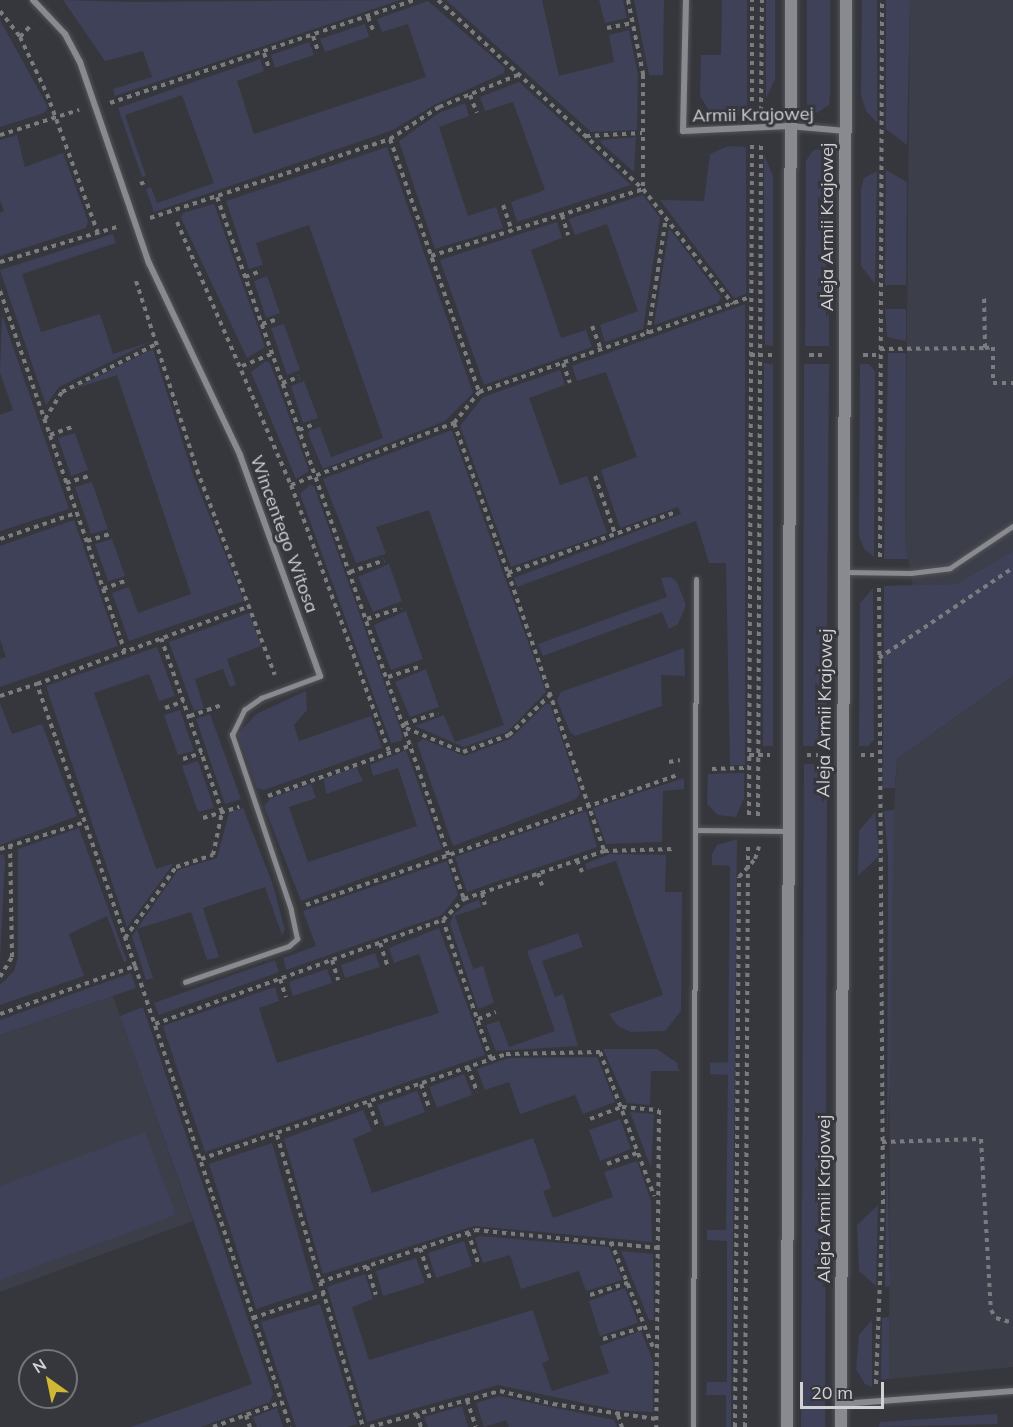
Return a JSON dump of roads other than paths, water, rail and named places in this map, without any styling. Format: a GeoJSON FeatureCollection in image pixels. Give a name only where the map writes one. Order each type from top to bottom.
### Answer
{"type":"FeatureCollection","features":[{"type":"Feature","properties":{"kind":"street","name":"Armii Krajowej"},"geometry":{"type":"LineString","coordinates":[[686,0],[683,131],[789,126],[846,131]]}},
{"type":"Feature","properties":{"kind":"street","name":"Aleja Armii Krajowej"},"geometry":{"type":"LineString","coordinates":[[787,1427],[791,0]]}},
{"type":"Feature","properties":{"kind":"street","name":"Aleja Armii Krajowej"},"geometry":{"type":"LineString","coordinates":[[841,1427],[846,0]]}},
{"type":"Feature","properties":{"kind":"street","name":"Wincentego Witosa"},"geometry":{"type":"LineString","coordinates":[[37,1],[65,34],[96,106],[149,263],[240,455],[321,676]]}},
{"type":"Feature","properties":{"kind":"street"},"geometry":{"type":"LineString","coordinates":[[841,1404],[1013,1391]]}},
{"type":"Feature","properties":{"kind":"lane"},"geometry":{"type":"LineString","coordinates":[[845,572],[950,568],[1013,526]]}},
{"type":"Feature","properties":{"kind":"lane"},"geometry":{"type":"LineString","coordinates":[[693,1427],[697,830],[696,580]]}},
{"type":"Feature","properties":{"kind":"lane","name":"Wincentego Witosa"},"geometry":{"type":"LineString","coordinates":[[185,982],[289,946],[297,939],[291,910],[254,801],[233,729],[244,710],[281,691],[321,676]]}},
{"type":"Feature","properties":{"kind":"lane"},"geometry":{"type":"LineString","coordinates":[[697,830],[788,831]]}}]}
